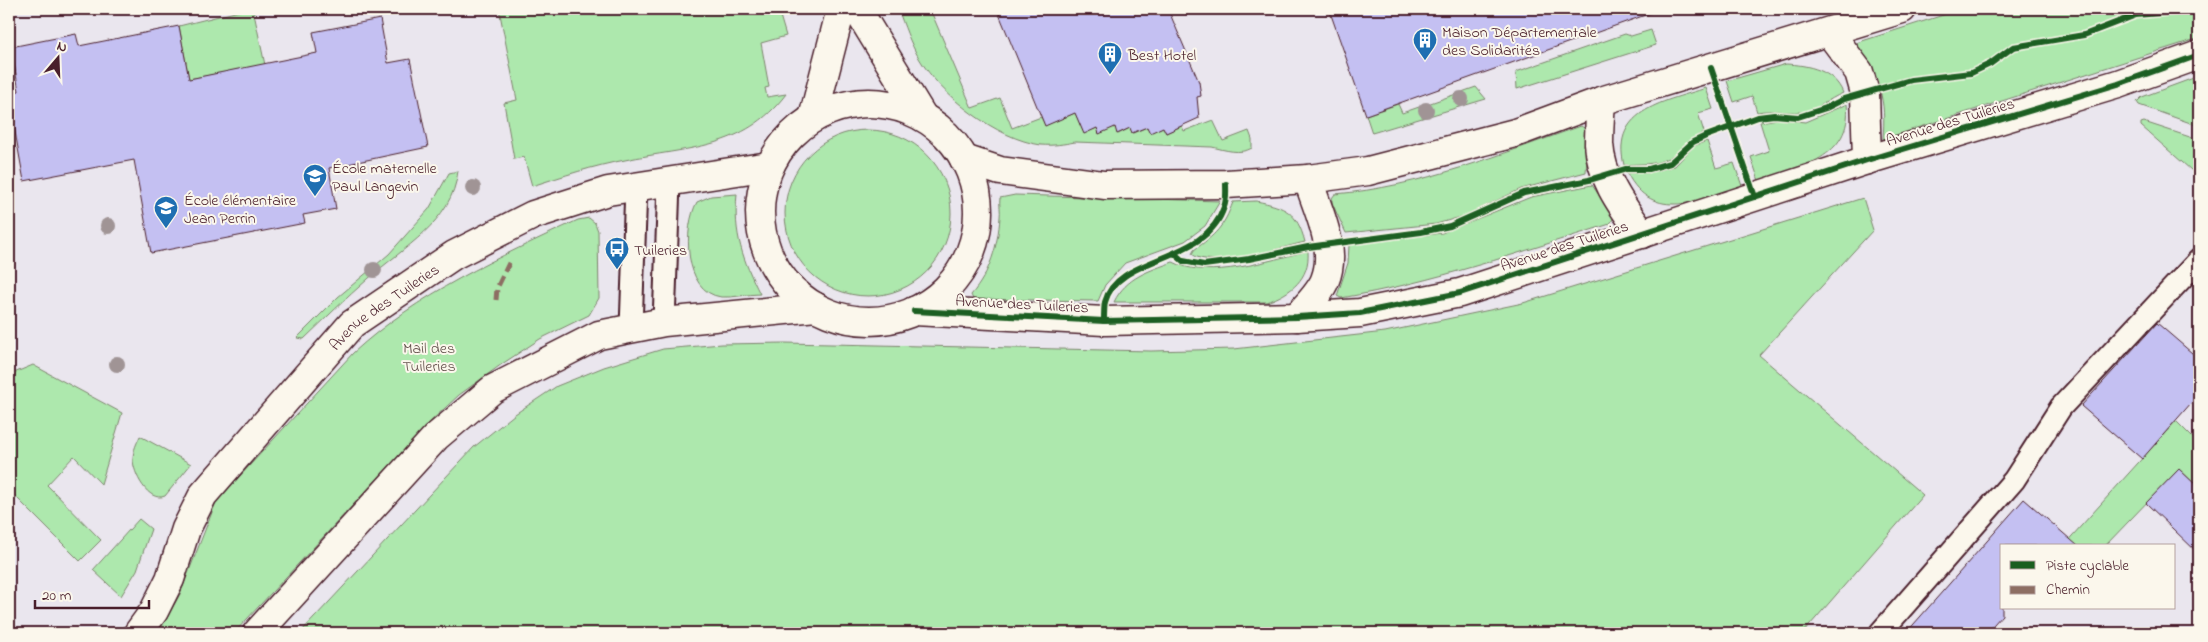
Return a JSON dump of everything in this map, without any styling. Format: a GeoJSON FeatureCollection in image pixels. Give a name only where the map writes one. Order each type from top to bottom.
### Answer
{"type":"FeatureCollection","features":[{"type":"Feature","properties":{"kind":"street"},"geometry":{"type":"LineString","coordinates":[[813,118],[842,9]]}},
{"type":"Feature","properties":{"kind":"street"},"geometry":{"type":"LineString","coordinates":[[857,9],[923,117]]}},
{"type":"Feature","properties":{"kind":"street"},"geometry":{"type":"LineString","coordinates":[[964,159],[1000,172],[1104,185],[1226,184],[1308,179],[1368,171],[1515,133],[1601,101],[1902,9]]}},
{"type":"Feature","properties":{"kind":"street"},"geometry":{"type":"LineString","coordinates":[[1829,32],[1859,72],[1865,93],[1867,160]]}},
{"type":"Feature","properties":{"kind":"street","name":"Avenue des Tuileries"},"geometry":{"type":"LineString","coordinates":[[914,311],[1104,321],[1297,317],[1360,313],[1435,299],[1642,234],[1867,160],[2118,84],[2199,55]]}},
{"type":"Feature","properties":{"kind":"street"},"geometry":{"type":"LineString","coordinates":[[1601,101],[1599,146],[1605,175],[1615,196],[1642,234]]}},
{"type":"Feature","properties":{"kind":"street"},"geometry":{"type":"LineString","coordinates":[[868,102],[897,106],[923,117],[947,135],[964,159],[977,192],[977,228],[966,263],[944,292],[914,311],[881,320],[848,319],[816,307],[794,292],[776,270],[765,245],[760,219],[761,191],[770,166],[787,138],[813,118],[840,106],[868,102]]}},
{"type":"Feature","properties":{"kind":"street","name":"Avenue des Tuileries"},"geometry":{"type":"LineString","coordinates":[[138,633],[154,611],[170,579],[186,529],[203,495],[352,324],[454,255],[524,220],[608,191],[770,166]]}},
{"type":"Feature","properties":{"kind":"street"},"geometry":{"type":"LineString","coordinates":[[1297,317],[1325,281],[1329,263],[1329,244],[1308,179]]}},
{"type":"Feature","properties":{"kind":"street"},"geometry":{"type":"LineString","coordinates":[[257,633],[436,437],[492,389],[599,335],[664,322],[816,307]]}},
{"type":"Feature","properties":{"kind":"lane"},"geometry":{"type":"LineString","coordinates":[[664,322],[669,183]]}},
{"type":"Feature","properties":{"kind":"lane"},"geometry":{"type":"LineString","coordinates":[[631,328],[636,187]]}},
{"type":"Feature","properties":{"kind":"lane"},"geometry":{"type":"LineString","coordinates":[[1880,633],[2014,480],[2061,407],[2199,260]]}},
{"type":"Feature","properties":{"kind":"green space"},"geometry":{"type":"Polygon","coordinates":[[[253,9],[265,65],[189,79],[179,26],[253,9]]]}},
{"type":"Feature","properties":{"kind":"green space"},"geometry":{"type":"Polygon","coordinates":[[[499,9],[778,9],[786,36],[761,43],[769,87],[765,88],[767,97],[786,94],[770,112],[752,126],[733,136],[692,148],[601,165],[532,186],[524,157],[514,159],[504,103],[517,100],[499,9]]]}},
{"type":"Feature","properties":{"kind":"green space"},"geometry":{"type":"Polygon","coordinates":[[[898,9],[930,9],[972,108],[1000,98],[1012,128],[1041,117],[1045,125],[1075,113],[1084,133],[1097,128],[1115,127],[1118,134],[1130,128],[1133,133],[1147,127],[1150,132],[1163,127],[1166,133],[1182,126],[1184,131],[1213,120],[1223,141],[1249,131],[1252,139],[1252,148],[1237,152],[1212,147],[1075,142],[1041,145],[1006,134],[972,114],[941,87],[919,58],[907,34],[898,9]]]}},
{"type":"Feature","properties":{"kind":"green space"},"geometry":{"type":"Polygon","coordinates":[[[1962,9],[2199,9],[2199,38],[1883,139],[1884,112],[1880,90],[1870,69],[1854,48],[1856,43],[1962,9]]]}},
{"type":"Feature","properties":{"kind":"green space"},"geometry":{"type":"Polygon","coordinates":[[[1651,30],[1656,45],[1517,89],[1516,72],[1625,34],[1631,36],[1651,30]]]}},
{"type":"Feature","properties":{"kind":"green space"},"geometry":{"type":"Polygon","coordinates":[[[1786,64],[1803,66],[1827,74],[1839,85],[1843,93],[1817,107],[1800,112],[1757,112],[1752,96],[1734,102],[1727,81],[1786,64]]]}},
{"type":"Feature","properties":{"kind":"green space"},"geometry":{"type":"Polygon","coordinates":[[[2199,76],[2199,126],[2139,105],[2137,102],[2142,97],[2199,76]]]}},
{"type":"Feature","properties":{"kind":"green space"},"geometry":{"type":"Polygon","coordinates":[[[1476,87],[1486,99],[1372,133],[1366,115],[1398,104],[1402,113],[1476,87]]]}},
{"type":"Feature","properties":{"kind":"green space"},"geometry":{"type":"Polygon","coordinates":[[[1706,88],[1713,109],[1698,113],[1704,132],[1663,161],[1624,165],[1622,146],[1626,131],[1634,119],[1645,110],[1660,103],[1706,88]]]}},
{"type":"Feature","properties":{"kind":"green space"},"geometry":{"type":"Polygon","coordinates":[[[1847,104],[1847,122],[1841,137],[1832,149],[1806,165],[1759,181],[1751,157],[1769,151],[1760,122],[1778,119],[1805,122],[1847,104]]]}},
{"type":"Feature","properties":{"kind":"green space"},"geometry":{"type":"Polygon","coordinates":[[[2144,122],[2199,140],[2199,177],[2141,126],[2141,123],[2144,122]]]}},
{"type":"Feature","properties":{"kind":"green space"},"geometry":{"type":"Polygon","coordinates":[[[1581,126],[1589,131],[1586,172],[1521,189],[1464,216],[1436,224],[1346,233],[1332,203],[1332,198],[1335,194],[1367,190],[1429,177],[1581,126]]]}},
{"type":"Feature","properties":{"kind":"green space"},"geometry":{"type":"Polygon","coordinates":[[[868,130],[892,134],[907,140],[932,161],[941,174],[947,189],[951,213],[947,237],[941,252],[920,277],[907,286],[892,292],[868,296],[844,292],[829,286],[804,265],[795,252],[789,237],[785,213],[789,189],[795,174],[816,149],[829,140],[844,134],[868,130]]]}},
{"type":"Feature","properties":{"kind":"green space"},"geometry":{"type":"Polygon","coordinates":[[[1707,141],[1716,168],[1734,163],[1742,186],[1694,201],[1679,204],[1664,203],[1650,199],[1638,189],[1627,173],[1648,173],[1675,166],[1694,146],[1707,141]]]}},
{"type":"Feature","properties":{"kind":"green space"},"geometry":{"type":"Polygon","coordinates":[[[458,171],[454,189],[436,220],[360,286],[304,339],[297,338],[338,297],[389,254],[429,209],[449,173],[458,171]]]}},
{"type":"Feature","properties":{"kind":"green space"},"geometry":{"type":"Polygon","coordinates":[[[1592,185],[1614,217],[1610,224],[1510,256],[1410,284],[1341,298],[1337,296],[1348,263],[1349,245],[1442,233],[1531,197],[1592,185]]]}},
{"type":"Feature","properties":{"kind":"green space"},"geometry":{"type":"Polygon","coordinates":[[[737,194],[738,234],[744,258],[760,294],[721,297],[708,293],[699,284],[693,271],[688,242],[689,227],[697,202],[711,196],[737,194]]]}},
{"type":"Feature","properties":{"kind":"green space"},"geometry":{"type":"Polygon","coordinates":[[[1015,195],[1220,201],[1205,226],[1185,241],[1125,263],[1105,285],[1098,301],[973,299],[971,295],[988,268],[995,248],[999,227],[1000,198],[1015,195]]]}},
{"type":"Feature","properties":{"kind":"green space"},"geometry":{"type":"Polygon","coordinates":[[[1863,198],[1873,230],[1759,355],[1923,495],[1803,633],[300,633],[474,447],[515,414],[557,386],[604,367],[663,349],[722,344],[785,343],[1151,351],[1234,349],[1385,332],[1523,303],[1863,198]]]}},
{"type":"Feature","properties":{"kind":"green space"},"geometry":{"type":"Polygon","coordinates":[[[1256,201],[1289,212],[1298,224],[1305,242],[1229,259],[1214,260],[1192,254],[1194,250],[1218,230],[1233,202],[1256,201]]]}},
{"type":"Feature","properties":{"kind":"green space","name":"Mail des Tuileries"},"geometry":{"type":"Polygon","coordinates":[[[589,218],[595,223],[598,231],[599,298],[589,315],[540,339],[459,395],[431,421],[234,633],[158,633],[180,594],[216,502],[353,353],[404,313],[460,278],[578,220],[589,218]]]}},
{"type":"Feature","properties":{"kind":"green space"},"geometry":{"type":"Polygon","coordinates":[[[1308,251],[1306,270],[1297,284],[1284,294],[1267,302],[1114,302],[1125,286],[1139,276],[1173,262],[1204,270],[1222,269],[1240,267],[1308,251]]]}},
{"type":"Feature","properties":{"kind":"green space"},"geometry":{"type":"Polygon","coordinates":[[[33,365],[122,413],[101,484],[74,456],[47,485],[101,540],[80,561],[9,490],[9,375],[33,365]]]}},
{"type":"Feature","properties":{"kind":"green space"},"geometry":{"type":"Polygon","coordinates":[[[2176,421],[2199,444],[2199,488],[2179,469],[2107,544],[2065,544],[2176,421]]]}},
{"type":"Feature","properties":{"kind":"green space"},"geometry":{"type":"Polygon","coordinates":[[[140,436],[191,464],[165,496],[159,497],[147,491],[136,472],[133,456],[140,436]]]}},
{"type":"Feature","properties":{"kind":"green space"},"geometry":{"type":"Polygon","coordinates":[[[139,519],[151,529],[137,570],[121,596],[93,570],[139,519]]]}},
{"type":"Feature","properties":{"kind":"building","name":"Best Hotel"},"geometry":{"type":"Polygon","coordinates":[[[997,9],[1168,9],[1199,82],[1201,96],[1197,97],[1199,118],[1166,133],[1163,127],[1150,133],[1147,127],[1132,133],[1130,128],[1117,134],[1115,127],[1099,134],[1097,128],[1084,134],[1075,113],[1045,126],[997,9]]]}},
{"type":"Feature","properties":{"kind":"building","name":"Maison Départementale des Solidarités"},"geometry":{"type":"Polygon","coordinates":[[[1329,9],[1650,9],[1651,13],[1366,115],[1329,9]]]}},
{"type":"Feature","properties":{"kind":"building"},"geometry":{"type":"Polygon","coordinates":[[[380,19],[388,63],[410,59],[428,147],[329,168],[336,209],[303,215],[305,223],[151,253],[134,160],[24,181],[9,99],[9,93],[19,91],[11,47],[76,34],[79,46],[179,26],[189,79],[317,53],[313,32],[380,19]]]}},
{"type":"Feature","properties":{"kind":"building"},"geometry":{"type":"Polygon","coordinates":[[[2157,323],[2199,359],[2199,394],[2142,459],[2081,406],[2157,323]]]}},
{"type":"Feature","properties":{"kind":"building"},"geometry":{"type":"Polygon","coordinates":[[[2179,469],[2199,488],[2199,554],[2146,503],[2179,469]]]}},
{"type":"Feature","properties":{"kind":"building"},"geometry":{"type":"Polygon","coordinates":[[[2024,499],[2076,544],[2000,544],[2000,610],[2002,610],[2002,615],[1986,633],[1906,633],[2024,499]]]}},
{"type":"Feature","properties":{"kind":"marked path"},"geometry":{"type":"LineString","coordinates":[[496,300],[497,288],[510,261]]}},
{"type":"Feature","properties":{"kind":"cycle path"},"geometry":{"type":"LineString","coordinates":[[1175,254],[1183,261],[1204,265],[1450,226],[1524,193],[1589,180],[1626,169],[1649,169],[1670,163],[1693,142],[1758,117],[1774,115],[1798,117],[1826,108],[1844,99],[1911,80],[1971,73],[1990,64],[2013,47],[2084,35],[2136,15],[2184,11]]}},
{"type":"Feature","properties":{"kind":"cycle path"},"geometry":{"type":"LineString","coordinates":[[914,311],[1104,321],[1297,317],[1360,313],[1460,293],[1867,160],[2118,84],[2199,55]]}},
{"type":"Feature","properties":{"kind":"cycle path"},"geometry":{"type":"LineString","coordinates":[[1711,68],[1755,197]]}},
{"type":"Feature","properties":{"kind":"cycle path"},"geometry":{"type":"LineString","coordinates":[[1104,321],[1105,302],[1113,286],[1126,275],[1200,239],[1214,225],[1225,204],[1226,184]]}},
{"type":"Feature","properties":{"kind":"place","name":"Maison Départementale des Solidarités"},"geometry":{"type":"Point","coordinates":[1425,61]}},
{"type":"Feature","properties":{"kind":"place","name":"Best Hotel"},"geometry":{"type":"Point","coordinates":[1110,75]}},
{"type":"Feature","properties":{"kind":"place","name":"École maternelle Paul Langevin"},"geometry":{"type":"Point","coordinates":[315,197]}},
{"type":"Feature","properties":{"kind":"place","name":"École élémentaire Jean Perrin"},"geometry":{"type":"Point","coordinates":[166,229]}},
{"type":"Feature","properties":{"kind":"place","name":"Tuileries"},"geometry":{"type":"Point","coordinates":[617,270]}}]}
